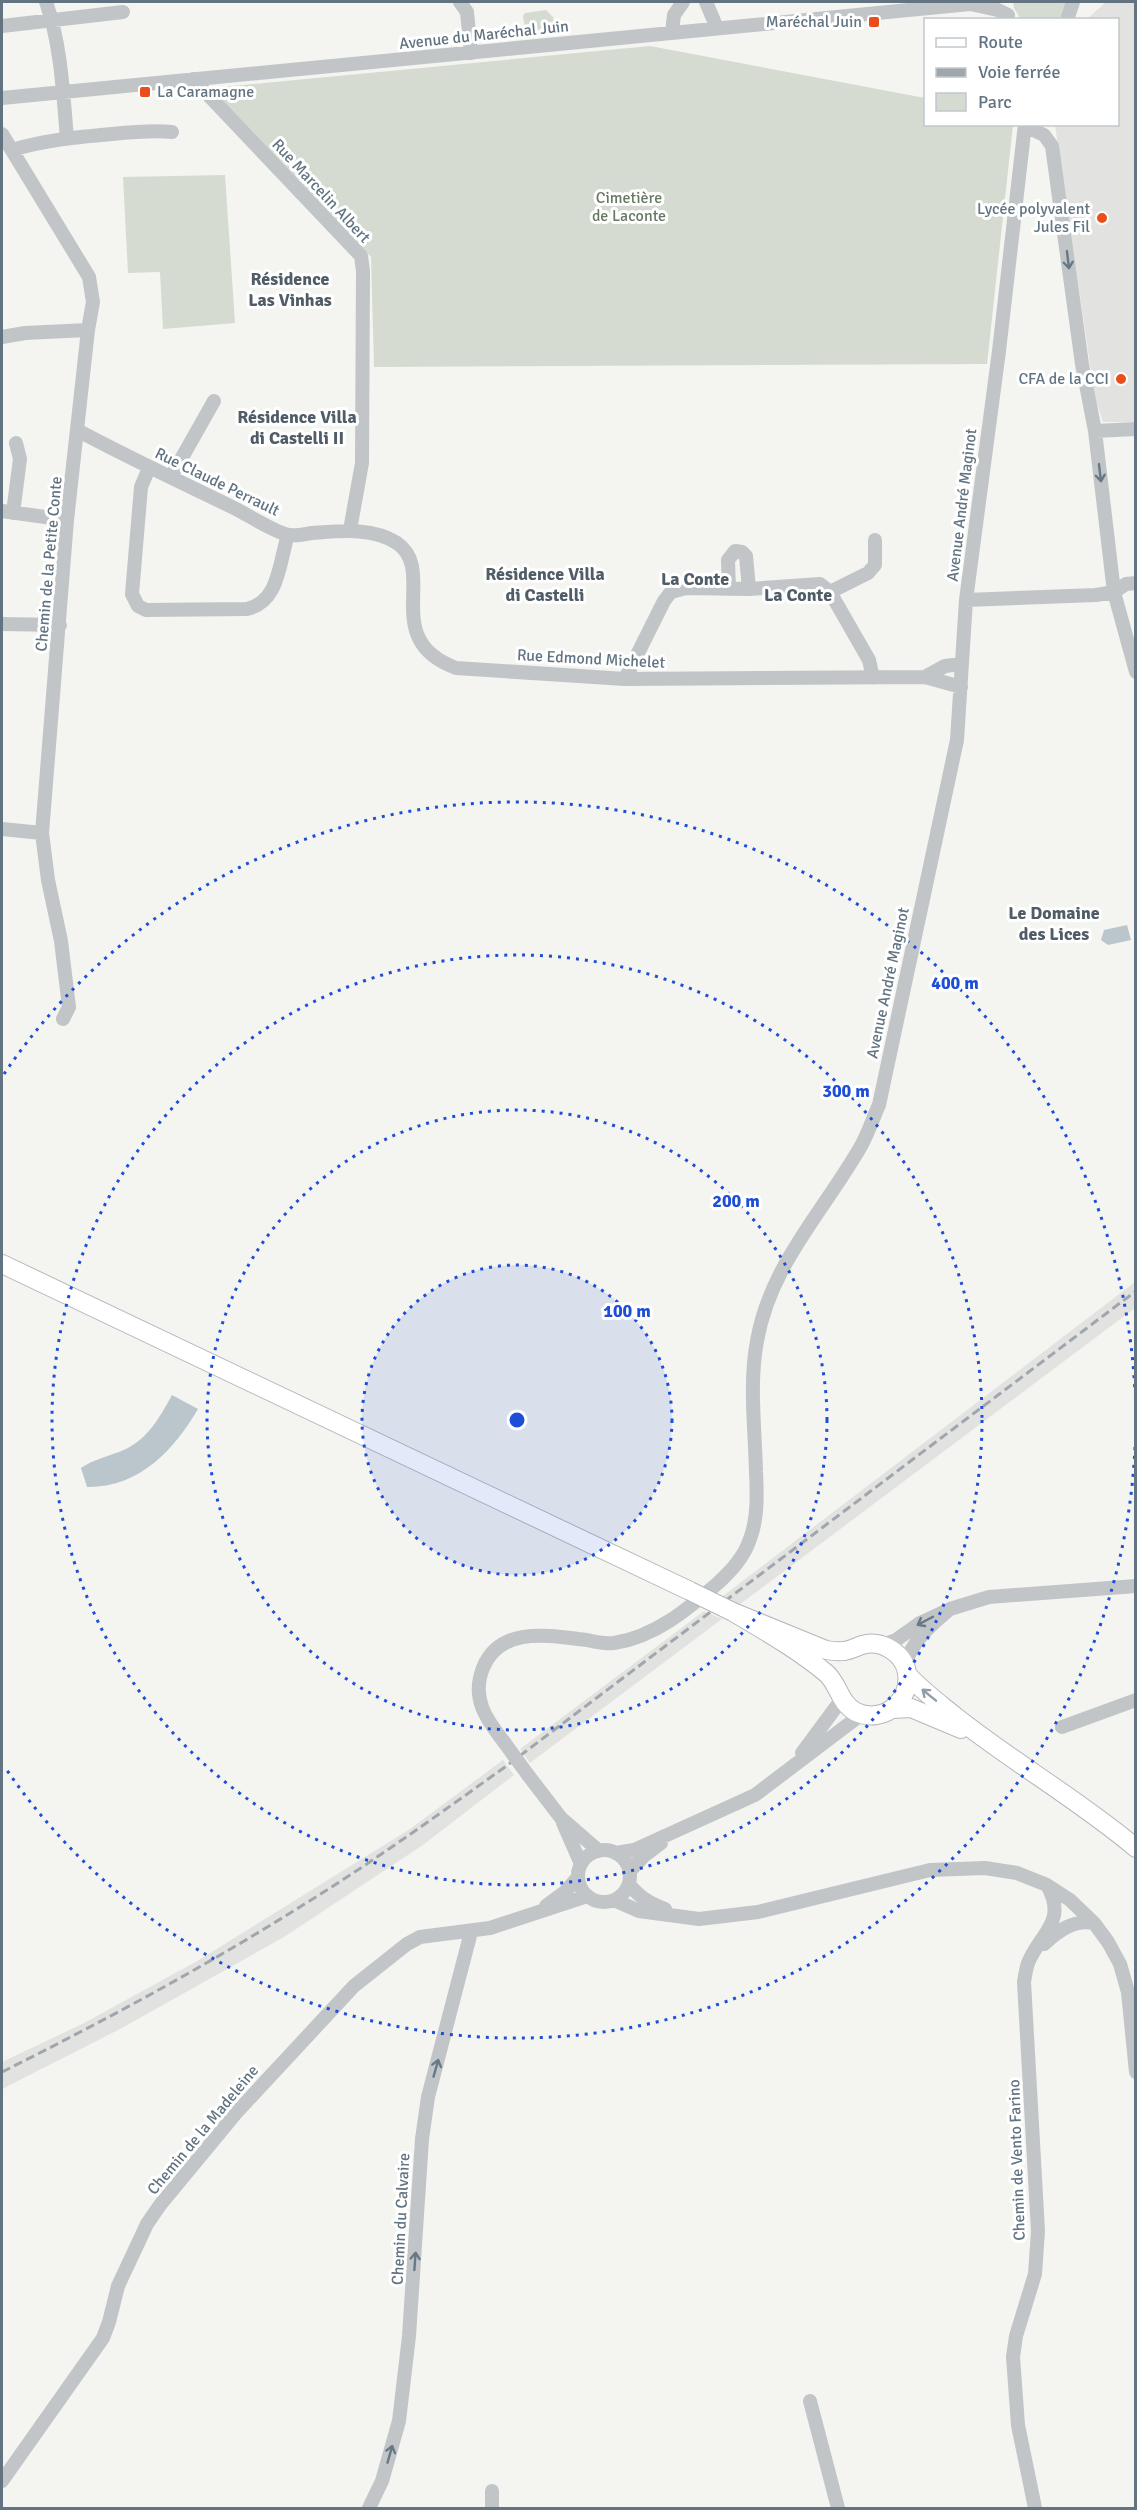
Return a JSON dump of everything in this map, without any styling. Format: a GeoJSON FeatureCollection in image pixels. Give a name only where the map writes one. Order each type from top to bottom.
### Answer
{"type":"FeatureCollection","features":[{"type":"Feature","properties":{"kind":"main road"},"geometry":{"type":"LineString","coordinates":[[2,1264],[734,1612],[826,1650],[852,1650],[872,1644],[882,1645],[899,1656],[918,1686],[986,1741],[1054,1786],[1136,1848]]}},
{"type":"Feature","properties":{"kind":"main road"},"geometry":{"type":"LineString","coordinates":[[734,1612],[783,1641],[828,1675],[847,1706],[862,1714],[882,1714],[892,1709],[905,1694],[906,1669]]}},
{"type":"Feature","properties":{"kind":"main road"},"geometry":{"type":"LineString","coordinates":[[839,1693],[838,1666],[852,1650]]}},
{"type":"Feature","properties":{"kind":"main road"},"geometry":{"type":"LineString","coordinates":[[892,1709],[911,1708],[986,1741]]}},
{"type":"Feature","properties":{"kind":"street"},"geometry":{"type":"LineString","coordinates":[[46,2],[52,19],[67,138]]}},
{"type":"Feature","properties":{"kind":"street"},"geometry":{"type":"LineString","coordinates":[[460,2],[467,12],[471,53]]}},
{"type":"Feature","properties":{"kind":"street"},"geometry":{"type":"LineString","coordinates":[[672,32],[674,15],[683,2]]}},
{"type":"Feature","properties":{"kind":"street"},"geometry":{"type":"LineString","coordinates":[[705,2],[717,28]]}},
{"type":"Feature","properties":{"kind":"street"},"geometry":{"type":"LineString","coordinates":[[1071,11],[1083,2]]}},
{"type":"Feature","properties":{"kind":"street","name":"Avenue du Maréchal Juin"},"geometry":{"type":"LineString","coordinates":[[2,98],[972,3],[1008,12]]}},
{"type":"Feature","properties":{"kind":"street"},"geometry":{"type":"LineString","coordinates":[[2,26],[123,12]]}},
{"type":"Feature","properties":{"kind":"street","name":"Rue Marcelin Albert"},"geometry":{"type":"LineString","coordinates":[[193,79],[361,256],[363,281],[362,463],[350,530]]}},
{"type":"Feature","properties":{"kind":"street","name":"Avenue André Maginot"},"geometry":{"type":"LineString","coordinates":[[561,1818],[486,1720],[479,1700],[478,1688],[485,1662],[501,1646],[516,1637],[545,1635],[611,1644],[642,1636],[665,1624],[718,1582],[738,1562],[751,1538],[757,1503],[754,1371],[757,1341],[768,1298],[785,1262],[861,1145],[879,1105],[957,740],[966,600],[1001,339],[1025,126]]}},
{"type":"Feature","properties":{"kind":"street"},"geometry":{"type":"LineString","coordinates":[[1027,126],[1048,138],[1052,146],[1082,364],[1095,431],[1114,592],[1136,672]]}},
{"type":"Feature","properties":{"kind":"street"},"geometry":{"type":"LineString","coordinates":[[12,150],[38,142],[67,138],[156,130],[172,132]]}},
{"type":"Feature","properties":{"kind":"street","name":"Chemin de la Petite Conte"},"geometry":{"type":"LineString","coordinates":[[2,134],[89,277],[93,302],[68,520],[42,833],[48,879],[61,942],[69,1006],[63,1019]]}},
{"type":"Feature","properties":{"kind":"street"},"geometry":{"type":"LineString","coordinates":[[2,337],[25,333],[88,330]]}},
{"type":"Feature","properties":{"kind":"street"},"geometry":{"type":"LineString","coordinates":[[171,477],[214,402]]}},
{"type":"Feature","properties":{"kind":"street"},"geometry":{"type":"LineString","coordinates":[[1095,431],[1136,429]]}},
{"type":"Feature","properties":{"kind":"street","name":"Rue Claude Perrault"},"geometry":{"type":"LineString","coordinates":[[77,430],[149,468],[288,535],[350,530]]}},
{"type":"Feature","properties":{"kind":"street"},"geometry":{"type":"LineString","coordinates":[[16,443],[20,459],[7,512],[68,520]]}},
{"type":"Feature","properties":{"kind":"street"},"geometry":{"type":"LineString","coordinates":[[149,468],[141,487],[132,594],[138,606],[146,610],[256,607],[274,590],[288,535]]}},
{"type":"Feature","properties":{"kind":"street","name":"Rue Edmond Michelet"},"geometry":{"type":"LineString","coordinates":[[350,530],[380,536],[396,542],[405,550],[411,562],[414,623],[419,640],[426,652],[438,661],[456,668],[625,679],[873,678],[942,676],[962,664]]}},
{"type":"Feature","properties":{"kind":"street"},"geometry":{"type":"LineString","coordinates":[[830,592],[868,573],[875,565],[875,540]]}},
{"type":"Feature","properties":{"kind":"street"},"geometry":{"type":"LineString","coordinates":[[729,589],[728,560],[735,551],[742,552],[746,556],[749,589]]}},
{"type":"Feature","properties":{"kind":"street"},"geometry":{"type":"LineString","coordinates":[[625,679],[663,601],[671,592],[686,588],[749,589],[820,584],[830,592],[869,660],[873,678]]}},
{"type":"Feature","properties":{"kind":"street"},"geometry":{"type":"LineString","coordinates":[[966,600],[1096,595],[1114,592],[1126,584],[1136,584]]}},
{"type":"Feature","properties":{"kind":"street"},"geometry":{"type":"LineString","coordinates":[[2,624],[60,625]]}},
{"type":"Feature","properties":{"kind":"street","name":"Rue Edmond Michelet"},"geometry":{"type":"LineString","coordinates":[[942,676],[961,687]]}},
{"type":"Feature","properties":{"kind":"street"},"geometry":{"type":"LineString","coordinates":[[2,829],[42,833]]}},
{"type":"Feature","properties":{"kind":"street"},"geometry":{"type":"LineString","coordinates":[[882,1645],[897,1640],[920,1623],[950,1609],[989,1597],[1136,1586]]}},
{"type":"Feature","properties":{"kind":"street"},"geometry":{"type":"LineString","coordinates":[[906,1669],[909,1653],[929,1626],[950,1609]]}},
{"type":"Feature","properties":{"kind":"street"},"geometry":{"type":"LineString","coordinates":[[791,1768],[839,1693]]}},
{"type":"Feature","properties":{"kind":"street"},"geometry":{"type":"LineString","coordinates":[[1062,1727],[1136,1700]]}},
{"type":"Feature","properties":{"kind":"street"},"geometry":{"type":"LineString","coordinates":[[561,1818],[599,1851],[616,1853],[634,1850],[755,1795],[862,1714]]}},
{"type":"Feature","properties":{"kind":"street"},"geometry":{"type":"LineString","coordinates":[[561,1818],[580,1870],[582,1891],[600,1902],[614,1900],[626,1890],[629,1878],[670,1835]]}},
{"type":"Feature","properties":{"kind":"street"},"geometry":{"type":"LineString","coordinates":[[533,1914],[565,1892],[586,1858],[599,1851]]}},
{"type":"Feature","properties":{"kind":"street"},"geometry":{"type":"LineString","coordinates":[[616,1853],[627,1864],[629,1878],[639,1896],[649,1904],[674,1914],[699,1919],[758,1912],[930,1870],[959,1867],[1017,1872],[1047,1885],[1075,1905],[1094,1923],[1108,1941],[1120,1964],[1128,1992],[1136,2072]]}},
{"type":"Feature","properties":{"kind":"street"},"geometry":{"type":"LineString","coordinates":[[1047,1885],[1055,1908],[1055,1917]]}},
{"type":"Feature","properties":{"kind":"street"},"geometry":{"type":"LineString","coordinates":[[533,1914],[587,1896]]}},
{"type":"Feature","properties":{"kind":"street"},"geometry":{"type":"LineString","coordinates":[[614,1900],[639,1911],[661,1915],[674,1914]]}},
{"type":"Feature","properties":{"kind":"street"},"geometry":{"type":"LineString","coordinates":[[1072,1924],[1077,1913],[1075,1905]]}},
{"type":"Feature","properties":{"kind":"street","name":"Chemin de Vento Farino"},"geometry":{"type":"LineString","coordinates":[[1035,2508],[1018,2425],[1013,2357],[1016,2336],[1035,2274],[1038,2231],[1024,1983],[1028,1963],[1055,1917],[1061,1909],[1075,1905]]}},
{"type":"Feature","properties":{"kind":"street","name":"Chemin de la Madeleine"},"geometry":{"type":"LineString","coordinates":[[2,2481],[103,2338],[118,2286],[147,2224],[236,2113],[335,2005],[391,1956],[420,1937],[471,1932],[512,1922],[533,1914]]}},
{"type":"Feature","properties":{"kind":"street"},"geometry":{"type":"LineString","coordinates":[[1035,1951],[1072,1924],[1085,1921],[1094,1923]]}},
{"type":"Feature","properties":{"kind":"street","name":"Chemin du Calvaire"},"geometry":{"type":"LineString","coordinates":[[369,2508],[382,2481],[399,2421],[409,2336],[422,2139],[428,2097],[471,1932]]}},
{"type":"Feature","properties":{"kind":"street"},"geometry":{"type":"LineString","coordinates":[[810,2402],[837,2508]]}},
{"type":"Feature","properties":{"kind":"street"},"geometry":{"type":"LineString","coordinates":[[492,2491],[492,2508]]}},
{"type":"Feature","properties":{"kind":"shaded area","name":"Lycée polyvalent Jules Fil"},"geometry":{"type":"Polygon","coordinates":[[[1106,2],[1135,2],[1135,422],[1103,422],[1095,398],[1055,126],[1119,126],[1119,18],[1088,18],[1106,2]]]}},
{"type":"Feature","properties":{"kind":"shaded area"},"geometry":{"type":"Polygon","coordinates":[[[1127,925],[1131,940],[1108,945],[1101,940],[1104,930],[1127,925]]]}},
{"type":"Feature","properties":{"kind":"shaded area"},"geometry":{"type":"Polygon","coordinates":[[[1135,1282],[1135,1308],[739,1605],[723,1596],[1135,1282]]]}},
{"type":"Feature","properties":{"kind":"shaded area"},"geometry":{"type":"Polygon","coordinates":[[[172,1395],[198,1409],[178,1439],[166,1452],[139,1474],[106,1486],[87,1487],[81,1468],[137,1442],[157,1421],[172,1395]]]}},
{"type":"Feature","properties":{"kind":"shaded area"},"geometry":{"type":"Polygon","coordinates":[[[704,1611],[722,1619],[530,1763],[520,1749],[704,1611]]]}},
{"type":"Feature","properties":{"kind":"shaded area"},"geometry":{"type":"Polygon","coordinates":[[[503,1760],[514,1775],[423,1845],[284,1937],[122,2028],[2,2089],[2,2062],[84,2023],[199,1960],[410,1829],[503,1760]]]}},
{"type":"Feature","properties":{"kind":"green space"},"geometry":{"type":"Polygon","coordinates":[[[1013,2],[1067,2],[1060,18],[1020,18],[1013,2]]]}},
{"type":"Feature","properties":{"kind":"green space"},"geometry":{"type":"Polygon","coordinates":[[[546,10],[553,17],[555,29],[526,35],[523,16],[525,13],[546,10]]]}},
{"type":"Feature","properties":{"kind":"green space","name":"Cimetière de Laconte"},"geometry":{"type":"Polygon","coordinates":[[[650,46],[924,98],[924,126],[1013,126],[987,364],[374,367],[371,257],[228,112],[211,88],[650,46]]]}},
{"type":"Feature","properties":{"kind":"green space"},"geometry":{"type":"Polygon","coordinates":[[[225,175],[235,323],[163,329],[160,272],[128,273],[123,177],[225,175]]]}},
{"type":"Feature","properties":{"kind":"railway"},"geometry":{"type":"LineString","coordinates":[[2,2072],[116,2013],[229,1950],[329,1889],[406,1838],[505,1767],[1136,1291]]}},
{"type":"Feature","properties":{"kind":"place","name":"Maréchal Juin"},"geometry":{"type":"Point","coordinates":[874,22]}},
{"type":"Feature","properties":{"kind":"place","name":"La Caramagne"},"geometry":{"type":"Point","coordinates":[145,92]}},
{"type":"Feature","properties":{"kind":"place","name":"Lycée polyvalent Jules Fil"},"geometry":{"type":"Point","coordinates":[1102,218]}},
{"type":"Feature","properties":{"kind":"place","name":"CFA de la CCI"},"geometry":{"type":"Point","coordinates":[1121,379]}},
{"type":"Feature","properties":{"kind":"district","name":"Résidence Las Vinhas"},"geometry":{"type":"Point","coordinates":[290,289]}},
{"type":"Feature","properties":{"kind":"district","name":"Résidence Villa di Castelli II"},"geometry":{"type":"Point","coordinates":[297,427]}},
{"type":"Feature","properties":{"kind":"district","name":"La Conte"},"geometry":{"type":"Point","coordinates":[695,579]}},
{"type":"Feature","properties":{"kind":"district","name":"Résidence Villa di Castelli"},"geometry":{"type":"Point","coordinates":[545,584]}},
{"type":"Feature","properties":{"kind":"district","name":"La Conte"},"geometry":{"type":"Point","coordinates":[798,595]}},
{"type":"Feature","properties":{"kind":"district","name":"Le Domaine des Lices"},"geometry":{"type":"Point","coordinates":[1054,923]}}]}
